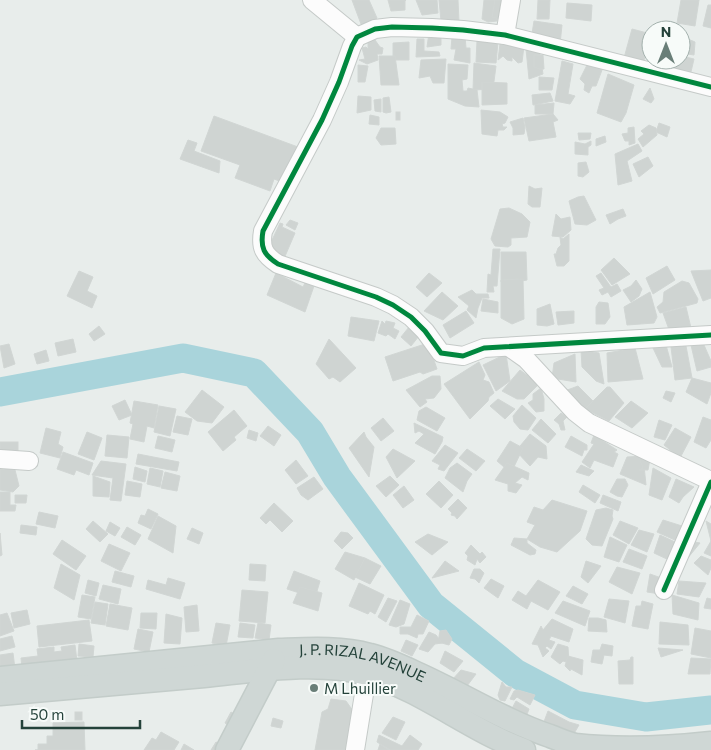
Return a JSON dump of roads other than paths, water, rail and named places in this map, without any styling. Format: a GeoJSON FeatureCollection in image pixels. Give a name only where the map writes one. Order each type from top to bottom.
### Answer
{"type":"FeatureCollection","features":[{"type":"Feature","properties":{"kind":"main road","name":"J. P. RIZAL AVENUE"},"geometry":{"type":"LineString","coordinates":[[0,678],[279,650],[308,649],[354,652],[368,665],[407,690],[524,750]]}},
{"type":"Feature","properties":{"kind":"main road"},"geometry":{"type":"LineString","coordinates":[[227,750],[279,650]]}},
{"type":"Feature","properties":{"kind":"main road","name":"J. P. RIZAL AVENUE"},"geometry":{"type":"LineString","coordinates":[[0,694],[269,670],[319,668],[344,670],[368,665],[431,680],[526,728],[574,744],[608,750],[641,750],[711,743]]}},
{"type":"Feature","properties":{"kind":"street"},"geometry":{"type":"LineString","coordinates":[[312,0],[357,37]]}},
{"type":"Feature","properties":{"kind":"street"},"geometry":{"type":"LineString","coordinates":[[506,35],[511,0]]}},
{"type":"Feature","properties":{"kind":"street"},"geometry":{"type":"LineString","coordinates":[[711,87],[506,35],[463,30],[392,27],[376,29],[357,37],[322,120],[263,231],[261,242],[268,258],[278,264],[376,297],[393,305],[411,317],[425,330],[441,353],[463,356],[484,348],[711,335]]}},
{"type":"Feature","properties":{"kind":"street"},"geometry":{"type":"LineString","coordinates":[[509,347],[526,359],[575,412],[589,423],[710,477],[664,590]]}},
{"type":"Feature","properties":{"kind":"street"},"geometry":{"type":"LineString","coordinates":[[0,459],[29,461]]}},
{"type":"Feature","properties":{"kind":"street"},"geometry":{"type":"LineString","coordinates":[[355,750],[368,665]]}},
{"type":"Feature","properties":{"kind":"waterway"},"geometry":{"type":"LineString","coordinates":[[0,392],[183,358],[254,373],[310,432],[337,477],[431,605],[515,673],[575,705],[646,717],[711,710]]}},
{"type":"Feature","properties":{"kind":"place","name":"M Lhuillier"},"geometry":{"type":"Point","coordinates":[314,688]}}]}
